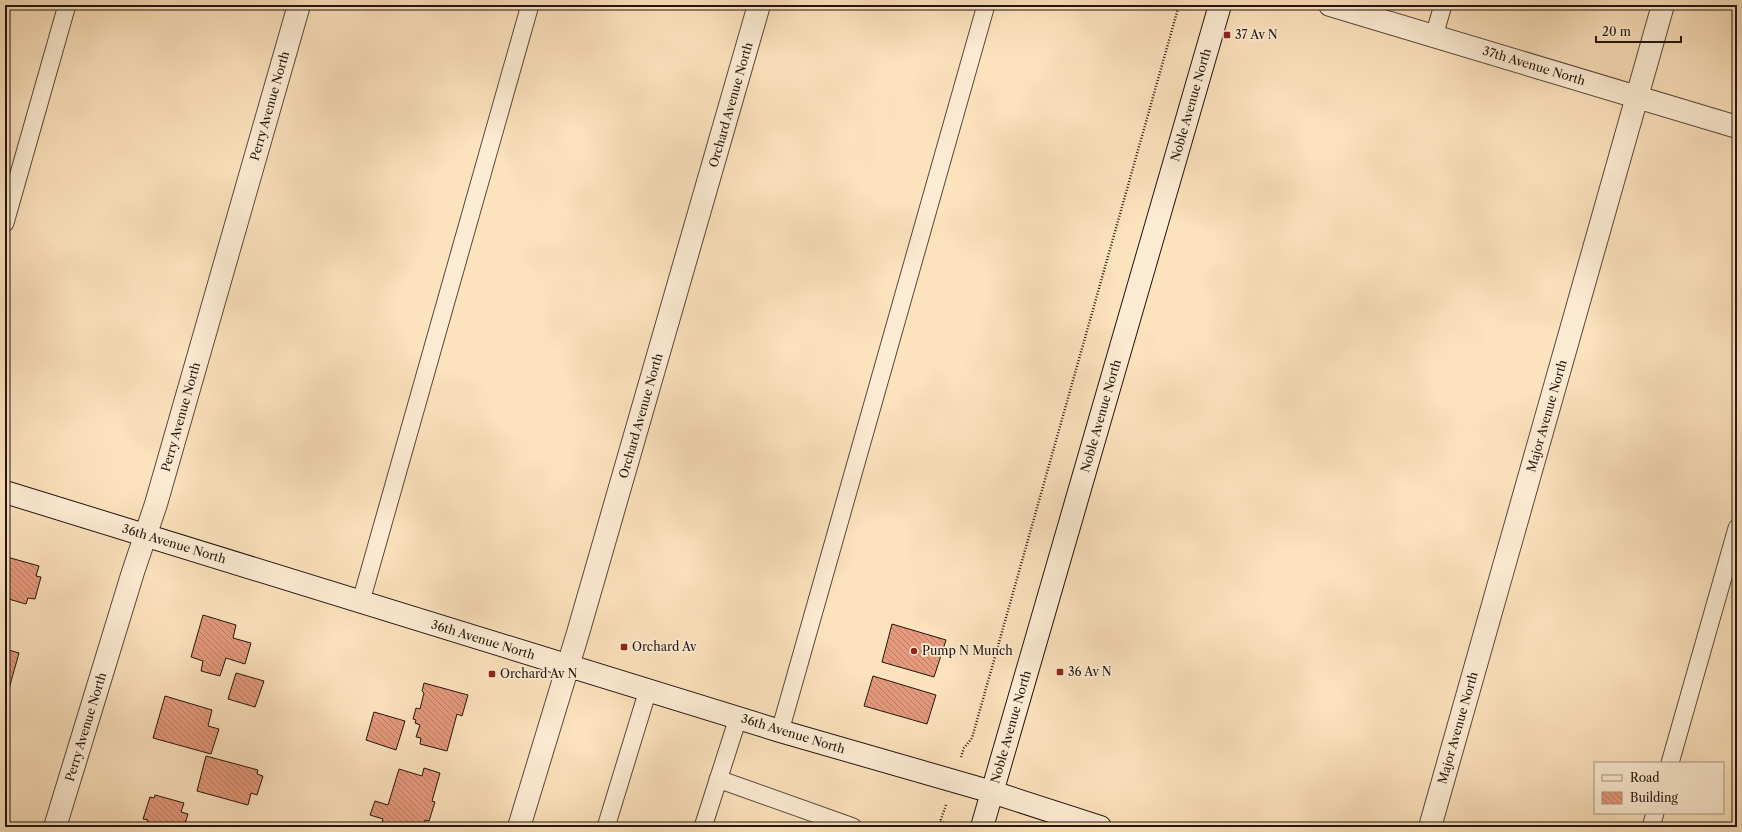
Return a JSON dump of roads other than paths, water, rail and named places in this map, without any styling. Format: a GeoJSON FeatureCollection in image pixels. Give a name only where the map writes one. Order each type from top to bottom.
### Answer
{"type":"FeatureCollection","features":[{"type":"Feature","properties":{"kind":"street","name":"Perry Avenue North"},"geometry":{"type":"LineString","coordinates":[[55,827],[156,504],[299,5]]}},
{"type":"Feature","properties":{"kind":"street","name":"Orchard Avenue North"},"geometry":{"type":"LineString","coordinates":[[519,827],[569,666],[759,5]]}},
{"type":"Feature","properties":{"kind":"street","name":"Noble Avenue North"},"geometry":{"type":"LineString","coordinates":[[982,827],[1220,5]]}},
{"type":"Feature","properties":{"kind":"street","name":"37th Avenue North"},"geometry":{"type":"LineString","coordinates":[[1330,5],[1737,127]]}},
{"type":"Feature","properties":{"kind":"street","name":"Major Avenue North"},"geometry":{"type":"LineString","coordinates":[[1430,827],[1663,5]]}},
{"type":"Feature","properties":{"kind":"street","name":"36th Avenue North"},"geometry":{"type":"LineString","coordinates":[[5,492],[780,731],[992,792],[1100,827]]}},
{"type":"Feature","properties":{"kind":"lane"},"geometry":{"type":"LineString","coordinates":[[5,223],[67,5]]}},
{"type":"Feature","properties":{"kind":"lane"},"geometry":{"type":"LineString","coordinates":[[360,601],[530,5]]}},
{"type":"Feature","properties":{"kind":"lane"},"geometry":{"type":"LineString","coordinates":[[780,731],[986,5]]}},
{"type":"Feature","properties":{"kind":"lane"},"geometry":{"type":"LineString","coordinates":[[1434,36],[1443,5]]}},
{"type":"Feature","properties":{"kind":"lane"},"geometry":{"type":"LineString","coordinates":[[1670,762],[1737,528]]}},
{"type":"Feature","properties":{"kind":"lane"},"geometry":{"type":"LineString","coordinates":[[606,827],[648,690]]}},
{"type":"Feature","properties":{"kind":"lane"},"geometry":{"type":"LineString","coordinates":[[703,827],[738,718]]}},
{"type":"Feature","properties":{"kind":"lane"},"geometry":{"type":"LineString","coordinates":[[718,779],[853,827]]}},
{"type":"Feature","properties":{"kind":"lane"},"geometry":{"type":"LineString","coordinates":[[1651,827],[1655,814]]}},
{"type":"Feature","properties":{"kind":"place","name":"37 Av N"},"geometry":{"type":"Point","coordinates":[1227,35]}},
{"type":"Feature","properties":{"kind":"place","name":"Orchard Av"},"geometry":{"type":"Point","coordinates":[624,647]}},
{"type":"Feature","properties":{"kind":"place","name":"Pump N Munch"},"geometry":{"type":"Point","coordinates":[914,651]}},
{"type":"Feature","properties":{"kind":"place","name":"36 Av N"},"geometry":{"type":"Point","coordinates":[1060,672]}},
{"type":"Feature","properties":{"kind":"place","name":"Orchard Av N"},"geometry":{"type":"Point","coordinates":[492,674]}}]}
